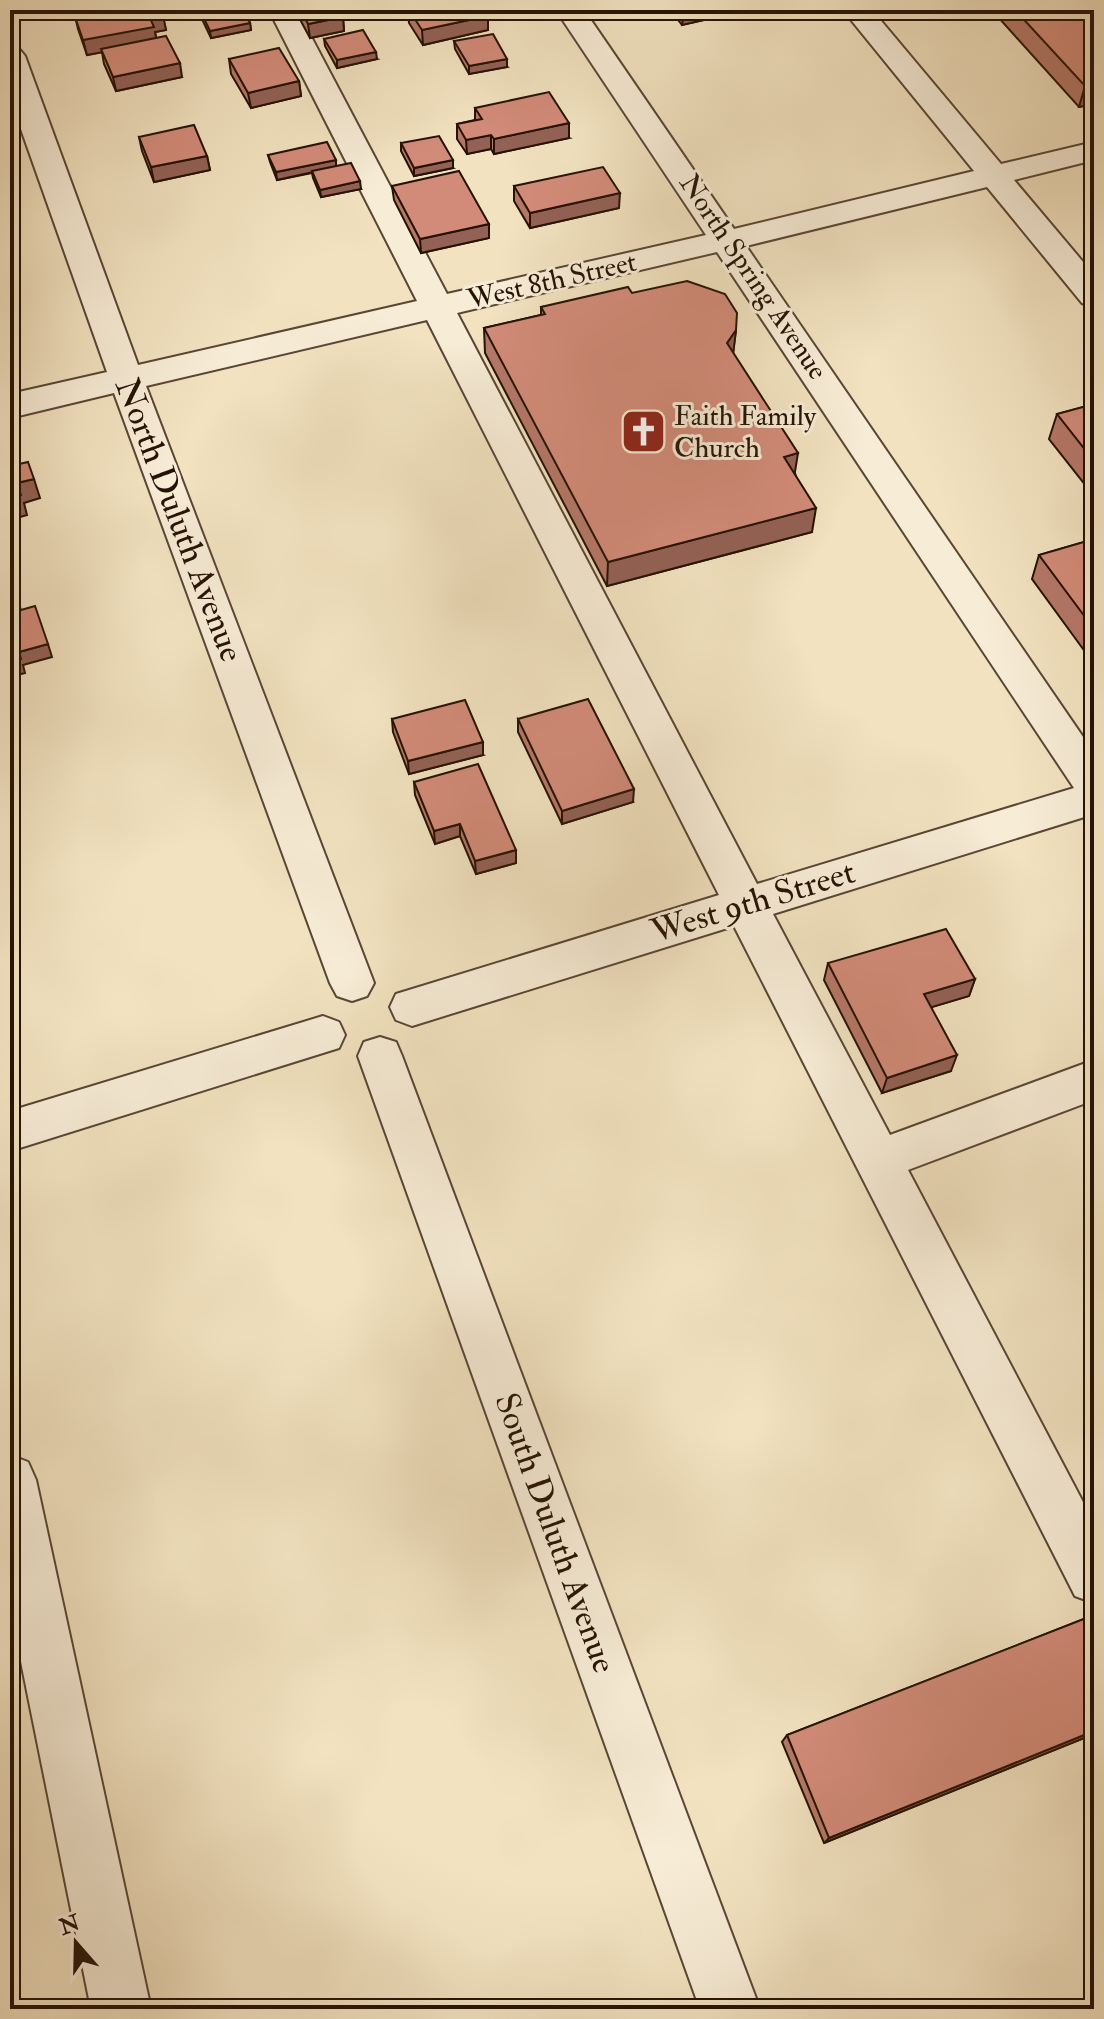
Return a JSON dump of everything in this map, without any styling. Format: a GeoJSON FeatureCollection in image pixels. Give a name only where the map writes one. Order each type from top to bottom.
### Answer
{"type":"FeatureCollection","features":[{"type":"Feature","properties":{"kind":"street"},"geometry":{"type":"LineString","coordinates":[[283,10],[879,1160],[1087,1549]]}},
{"type":"Feature","properties":{"kind":"street","name":"North Spring Avenue"},"geometry":{"type":"LineString","coordinates":[[570,10],[1094,785]]}},
{"type":"Feature","properties":{"kind":"street"},"geometry":{"type":"LineString","coordinates":[[857,10],[1094,296]]}},
{"type":"Feature","properties":{"kind":"street","name":"North Duluth Avenue"},"geometry":{"type":"LineString","coordinates":[[10,56],[126,379],[352,983]]}},
{"type":"Feature","properties":{"kind":"street","name":"West 8th Street"},"geometry":{"type":"LineString","coordinates":[[10,406],[728,240],[1094,151]]}},
{"type":"Feature","properties":{"kind":"street","name":"West 9th Street"},"geometry":{"type":"LineString","coordinates":[[412,1007],[1094,798]]}},
{"type":"Feature","properties":{"kind":"street"},"geometry":{"type":"LineString","coordinates":[[382,981],[396,987],[412,1007],[413,1020],[403,1042],[380,1056],[366,1058],[340,1053],[323,1035],[323,1010],[329,999],[352,983],[382,981]]}},
{"type":"Feature","properties":{"kind":"street"},"geometry":{"type":"LineString","coordinates":[[10,1131],[323,1035]]}},
{"type":"Feature","properties":{"kind":"street","name":"South Duluth Avenue"},"geometry":{"type":"LineString","coordinates":[[380,1056],[730,2009]]}},
{"type":"Feature","properties":{"kind":"street"},"geometry":{"type":"LineString","coordinates":[[879,1160],[1094,1080]]}},
{"type":"Feature","properties":{"kind":"street"},"geometry":{"type":"LineString","coordinates":[[10,1480],[121,2009]]}},
{"type":"Feature","properties":{"kind":"building"},"geometry":{"type":"Polygon","coordinates":[[[100,10],[161,10],[163,15],[150,18],[154,27],[83,40],[74,14],[100,10]]]}},
{"type":"Feature","properties":{"kind":"building"},"geometry":{"type":"Polygon","coordinates":[[[200,10],[244,10],[250,23],[210,31],[200,10]]]}},
{"type":"Feature","properties":{"kind":"building"},"geometry":{"type":"Polygon","coordinates":[[[301,10],[339,10],[343,17],[308,24],[301,10]]]}},
{"type":"Feature","properties":{"kind":"building"},"geometry":{"type":"Polygon","coordinates":[[[409,10],[484,10],[488,16],[422,30],[409,10]]]}},
{"type":"Feature","properties":{"kind":"building"},"geometry":{"type":"Polygon","coordinates":[[[676,10],[716,10],[683,18],[676,10]]]}},
{"type":"Feature","properties":{"kind":"building"},"geometry":{"type":"Polygon","coordinates":[[[1015,10],[1090,10],[1094,14],[1094,84],[1085,86],[1015,10]]]}},
{"type":"Feature","properties":{"kind":"building"},"geometry":{"type":"Polygon","coordinates":[[[363,30],[376,52],[337,60],[324,39],[363,30]]]}},
{"type":"Feature","properties":{"kind":"building"},"geometry":{"type":"Polygon","coordinates":[[[493,34],[507,59],[469,66],[454,41],[493,34]]]}},
{"type":"Feature","properties":{"kind":"building"},"geometry":{"type":"Polygon","coordinates":[[[166,36],[180,63],[113,77],[101,49],[166,36]]]}},
{"type":"Feature","properties":{"kind":"building"},"geometry":{"type":"Polygon","coordinates":[[[279,48],[299,81],[248,93],[229,59],[279,48]]]}},
{"type":"Feature","properties":{"kind":"building"},"geometry":{"type":"Polygon","coordinates":[[[549,92],[569,123],[494,139],[491,135],[466,140],[457,124],[482,119],[475,108],[549,92]]]}},
{"type":"Feature","properties":{"kind":"building"},"geometry":{"type":"Polygon","coordinates":[[[194,125],[207,156],[151,167],[139,137],[194,125]]]}},
{"type":"Feature","properties":{"kind":"building"},"geometry":{"type":"Polygon","coordinates":[[[439,136],[453,160],[414,168],[401,143],[439,136]]]}},
{"type":"Feature","properties":{"kind":"building"},"geometry":{"type":"Polygon","coordinates":[[[327,142],[336,160],[276,172],[268,155],[327,142]]]}},
{"type":"Feature","properties":{"kind":"building"},"geometry":{"type":"Polygon","coordinates":[[[351,163],[360,181],[320,190],[312,171],[351,163]]]}},
{"type":"Feature","properties":{"kind":"building"},"geometry":{"type":"Polygon","coordinates":[[[603,167],[620,193],[530,213],[514,186],[603,167]]]}},
{"type":"Feature","properties":{"kind":"building"},"geometry":{"type":"Polygon","coordinates":[[[459,171],[489,224],[420,239],[392,186],[459,171]]]}},
{"type":"Feature","properties":{"kind":"building"},"geometry":{"type":"Polygon","coordinates":[[[687,281],[725,294],[737,313],[736,330],[727,343],[798,453],[784,457],[816,508],[608,562],[484,328],[545,314],[541,307],[628,287],[632,293],[687,281]]]}},
{"type":"Feature","properties":{"kind":"building"},"geometry":{"type":"Polygon","coordinates":[[[1094,404],[1094,461],[1057,414],[1094,404]]]}},
{"type":"Feature","properties":{"kind":"building"},"geometry":{"type":"Polygon","coordinates":[[[28,462],[34,479],[17,483],[21,495],[10,498],[10,466],[28,462]]]}},
{"type":"Feature","properties":{"kind":"building"},"geometry":{"type":"Polygon","coordinates":[[[1094,539],[1094,629],[1039,555],[1094,539]]]}},
{"type":"Feature","properties":{"kind":"building"},"geometry":{"type":"Polygon","coordinates":[[[19,604],[21,610],[35,606],[48,644],[19,652],[21,659],[10,662],[10,606],[19,604]]]}},
{"type":"Feature","properties":{"kind":"building"},"geometry":{"type":"Polygon","coordinates":[[[588,699],[634,789],[562,811],[518,719],[588,699]]]}},
{"type":"Feature","properties":{"kind":"building"},"geometry":{"type":"Polygon","coordinates":[[[465,700],[483,742],[408,761],[392,719],[465,700]]]}},
{"type":"Feature","properties":{"kind":"building"},"geometry":{"type":"Polygon","coordinates":[[[478,764],[516,850],[475,861],[460,824],[434,831],[414,782],[478,764]]]}},
{"type":"Feature","properties":{"kind":"building"},"geometry":{"type":"Polygon","coordinates":[[[946,929],[975,979],[924,994],[957,1055],[887,1078],[828,963],[946,929]]]}},
{"type":"Feature","properties":{"kind":"building"},"geometry":{"type":"Polygon","coordinates":[[[1094,1615],[1094,1731],[829,1838],[787,1735],[1094,1615]]]}},
{"type":"Feature","properties":{"kind":"place","name":"Faith Family Church"},"geometry":{"type":"Point","coordinates":[643,432]}}]}
